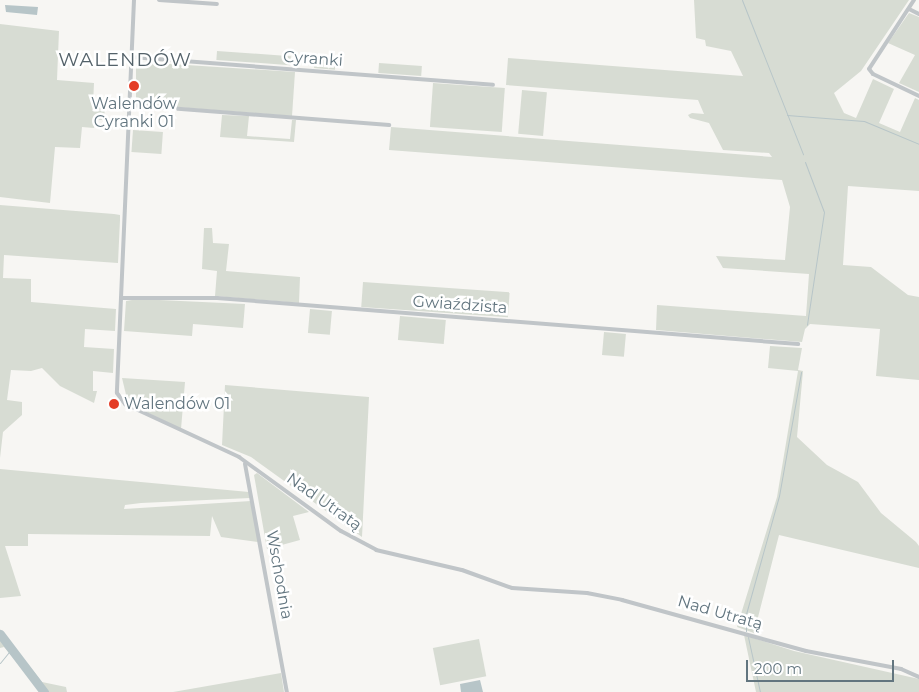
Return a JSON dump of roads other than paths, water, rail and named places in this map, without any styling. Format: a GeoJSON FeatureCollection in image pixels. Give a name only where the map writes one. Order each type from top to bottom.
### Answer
{"type":"FeatureCollection","features":[{"type":"Feature","properties":{"kind":"street","name":"Nad Utratą"},"geometry":{"type":"LineString","coordinates":[[134,0],[117,392],[120,400],[136,412],[239,457],[245,464],[258,470],[342,531],[376,550],[462,570],[512,588],[587,593],[622,600],[806,652],[901,670],[919,676]]}},
{"type":"Feature","properties":{"kind":"street"},"geometry":{"type":"LineString","coordinates":[[159,0],[217,4]]}},
{"type":"Feature","properties":{"kind":"street"},"geometry":{"type":"LineString","coordinates":[[914,0],[868,69],[872,74],[919,96]]}},
{"type":"Feature","properties":{"kind":"street"},"geometry":{"type":"LineString","coordinates":[[909,8],[919,14]]}},
{"type":"Feature","properties":{"kind":"street","name":"Cyranki"},"geometry":{"type":"LineString","coordinates":[[131,57],[493,85]]}},
{"type":"Feature","properties":{"kind":"street"},"geometry":{"type":"LineString","coordinates":[[129,105],[389,125]]}},
{"type":"Feature","properties":{"kind":"street","name":"Gwiaździsta"},"geometry":{"type":"LineString","coordinates":[[121,298],[217,298],[798,344]]}},
{"type":"Feature","properties":{"kind":"street","name":"Wschodnia"},"geometry":{"type":"LineString","coordinates":[[245,464],[287,692]]}},
{"type":"Feature","properties":{"kind":"waterway"},"geometry":{"type":"LineString","coordinates":[[742,0],[803,154]]}},
{"type":"Feature","properties":{"kind":"waterway"},"geometry":{"type":"LineString","coordinates":[[787,115],[864,121],[919,144]]}},
{"type":"Feature","properties":{"kind":"waterway"},"geometry":{"type":"LineString","coordinates":[[805,162],[824,212],[807,325]]}},
{"type":"Feature","properties":{"kind":"waterway"},"geometry":{"type":"LineString","coordinates":[[746,631],[746,614],[779,496],[801,372]]}},
{"type":"Feature","properties":{"kind":"waterway"},"geometry":{"type":"LineString","coordinates":[[0,634],[44,692]]}},
{"type":"Feature","properties":{"kind":"waterway"},"geometry":{"type":"LineString","coordinates":[[748,637],[760,692]]}},
{"type":"Feature","properties":{"kind":"waterway"},"geometry":{"type":"LineString","coordinates":[[0,663],[12,648]]}},
{"type":"Feature","properties":{"kind":"place","name":"Walendów Cyranki 01"},"geometry":{"type":"Point","coordinates":[134,86]}},
{"type":"Feature","properties":{"kind":"place","name":"Walendów 01"},"geometry":{"type":"Point","coordinates":[114,404]}},
{"type":"Feature","properties":{"kind":"district","name":"WALENDÓW"},"geometry":{"type":"Point","coordinates":[125,60]}}]}
